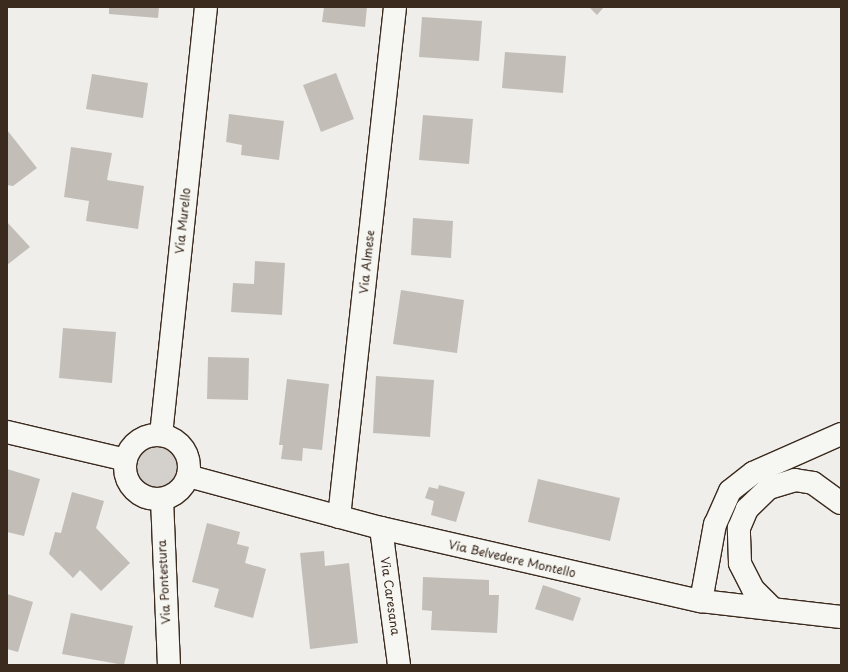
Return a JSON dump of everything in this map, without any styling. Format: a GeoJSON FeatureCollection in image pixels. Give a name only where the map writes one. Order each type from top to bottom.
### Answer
{"type":"FeatureCollection","features":[{"type":"Feature","properties":{"kind":"street","name":"Via Murello"},"geometry":{"type":"LineString","coordinates":[[161,435],[206,7]]}},
{"type":"Feature","properties":{"kind":"street","name":"Via Almese"},"geometry":{"type":"LineString","coordinates":[[339,517],[395,7]]}},
{"type":"Feature","properties":{"kind":"street"},"geometry":{"type":"LineString","coordinates":[[7,432],[126,460]]}},
{"type":"Feature","properties":{"kind":"street"},"geometry":{"type":"LineString","coordinates":[[701,601],[715,524],[730,492],[753,473],[841,434]]}},
{"type":"Feature","properties":{"kind":"street"},"geometry":{"type":"LineString","coordinates":[[161,435],[176,442],[186,454],[188,476],[178,491],[162,499],[141,495],[133,489],[125,470],[126,460],[142,438],[161,435]]}},
{"type":"Feature","properties":{"kind":"street","name":"Via Belvedere Montello"},"geometry":{"type":"LineString","coordinates":[[188,476],[381,528],[701,601],[841,617]]}},
{"type":"Feature","properties":{"kind":"street"},"geometry":{"type":"LineString","coordinates":[[772,609],[753,589],[740,563],[739,528],[747,509],[770,488],[794,480],[813,483],[841,503]]}},
{"type":"Feature","properties":{"kind":"street","name":"Via Pontestura"},"geometry":{"type":"LineString","coordinates":[[162,499],[169,665]]}},
{"type":"Feature","properties":{"kind":"street","name":"Via Caresana"},"geometry":{"type":"LineString","coordinates":[[381,528],[399,665]]}},
{"type":"Feature","properties":{"kind":"shaded area"},"geometry":{"type":"Polygon","coordinates":[[[157,446],[172,452],[178,467],[172,482],[157,488],[142,482],[136,467],[142,452],[157,446]]]}},
{"type":"Feature","properties":{"kind":"building"},"geometry":{"type":"Polygon","coordinates":[[[109,7],[159,7],[158,18],[109,14],[109,7]]]}},
{"type":"Feature","properties":{"kind":"building"},"geometry":{"type":"Polygon","coordinates":[[[324,7],[367,7],[365,27],[322,22],[324,7]]]}},
{"type":"Feature","properties":{"kind":"building"},"geometry":{"type":"Polygon","coordinates":[[[589,7],[604,7],[597,15],[589,7]]]}},
{"type":"Feature","properties":{"kind":"building"},"geometry":{"type":"Polygon","coordinates":[[[422,17],[482,21],[479,61],[419,57],[422,17]]]}},
{"type":"Feature","properties":{"kind":"building"},"geometry":{"type":"Polygon","coordinates":[[[505,52],[566,56],[563,93],[502,88],[505,52]]]}},
{"type":"Feature","properties":{"kind":"building"},"geometry":{"type":"Polygon","coordinates":[[[336,73],[354,119],[321,132],[303,85],[336,73]]]}},
{"type":"Feature","properties":{"kind":"building"},"geometry":{"type":"Polygon","coordinates":[[[92,74],[148,83],[143,118],[86,109],[92,74]]]}},
{"type":"Feature","properties":{"kind":"building"},"geometry":{"type":"Polygon","coordinates":[[[229,114],[284,121],[279,160],[241,155],[242,145],[226,142],[229,114]]]}},
{"type":"Feature","properties":{"kind":"building"},"geometry":{"type":"Polygon","coordinates":[[[423,115],[473,119],[469,164],[419,160],[423,115]]]}},
{"type":"Feature","properties":{"kind":"building"},"geometry":{"type":"Polygon","coordinates":[[[7,130],[37,168],[13,186],[7,185],[7,130]]]}},
{"type":"Feature","properties":{"kind":"building"},"geometry":{"type":"Polygon","coordinates":[[[71,147],[112,153],[107,180],[144,186],[138,229],[86,221],[89,201],[64,197],[71,147]]]}},
{"type":"Feature","properties":{"kind":"building"},"geometry":{"type":"Polygon","coordinates":[[[413,218],[453,221],[451,258],[411,255],[413,218]]]}},
{"type":"Feature","properties":{"kind":"building"},"geometry":{"type":"Polygon","coordinates":[[[7,222],[30,247],[7,265],[7,222]]]}},
{"type":"Feature","properties":{"kind":"building"},"geometry":{"type":"Polygon","coordinates":[[[255,261],[285,263],[282,315],[231,312],[233,283],[254,284],[255,261]]]}},
{"type":"Feature","properties":{"kind":"building"},"geometry":{"type":"Polygon","coordinates":[[[401,290],[464,300],[457,353],[393,344],[401,290]]]}},
{"type":"Feature","properties":{"kind":"building"},"geometry":{"type":"Polygon","coordinates":[[[63,328],[116,332],[112,383],[59,378],[63,328]]]}},
{"type":"Feature","properties":{"kind":"building"},"geometry":{"type":"Polygon","coordinates":[[[208,357],[249,358],[248,400],[207,399],[208,357]]]}},
{"type":"Feature","properties":{"kind":"building"},"geometry":{"type":"Polygon","coordinates":[[[376,376],[434,380],[430,437],[373,433],[376,376]]]}},
{"type":"Feature","properties":{"kind":"building"},"geometry":{"type":"Polygon","coordinates":[[[287,379],[329,384],[322,450],[303,448],[302,461],[281,459],[283,445],[279,445],[287,379]]]}},
{"type":"Feature","properties":{"kind":"building"},"geometry":{"type":"Polygon","coordinates":[[[7,469],[40,479],[24,536],[7,532],[7,469]]]}},
{"type":"Feature","properties":{"kind":"building"},"geometry":{"type":"Polygon","coordinates":[[[538,479],[620,498],[610,541],[528,522],[538,479]]]}},
{"type":"Feature","properties":{"kind":"building"},"geometry":{"type":"Polygon","coordinates":[[[439,485],[465,492],[456,522],[431,515],[434,501],[425,498],[429,487],[438,489],[439,485]]]}},
{"type":"Feature","properties":{"kind":"building"},"geometry":{"type":"Polygon","coordinates":[[[72,492],[104,501],[96,528],[130,563],[101,591],[80,570],[73,578],[49,554],[55,532],[61,533],[72,492]]]}},
{"type":"Feature","properties":{"kind":"building"},"geometry":{"type":"Polygon","coordinates":[[[207,523],[240,532],[237,544],[249,547],[245,563],[266,569],[253,618],[214,607],[219,589],[192,582],[207,523]]]}},
{"type":"Feature","properties":{"kind":"building"},"geometry":{"type":"Polygon","coordinates":[[[324,551],[325,566],[349,563],[358,643],[310,649],[300,553],[324,551]]]}},
{"type":"Feature","properties":{"kind":"building"},"geometry":{"type":"Polygon","coordinates":[[[423,577],[489,580],[489,595],[499,595],[497,633],[431,630],[432,611],[422,610],[423,577]]]}},
{"type":"Feature","properties":{"kind":"building"},"geometry":{"type":"Polygon","coordinates":[[[543,585],[581,598],[573,621],[535,609],[543,585]]]}},
{"type":"Feature","properties":{"kind":"building"},"geometry":{"type":"Polygon","coordinates":[[[7,594],[33,602],[18,652],[7,649],[7,594]]]}},
{"type":"Feature","properties":{"kind":"building"},"geometry":{"type":"Polygon","coordinates":[[[71,613],[133,626],[124,665],[62,654],[71,613]]]}}]}
